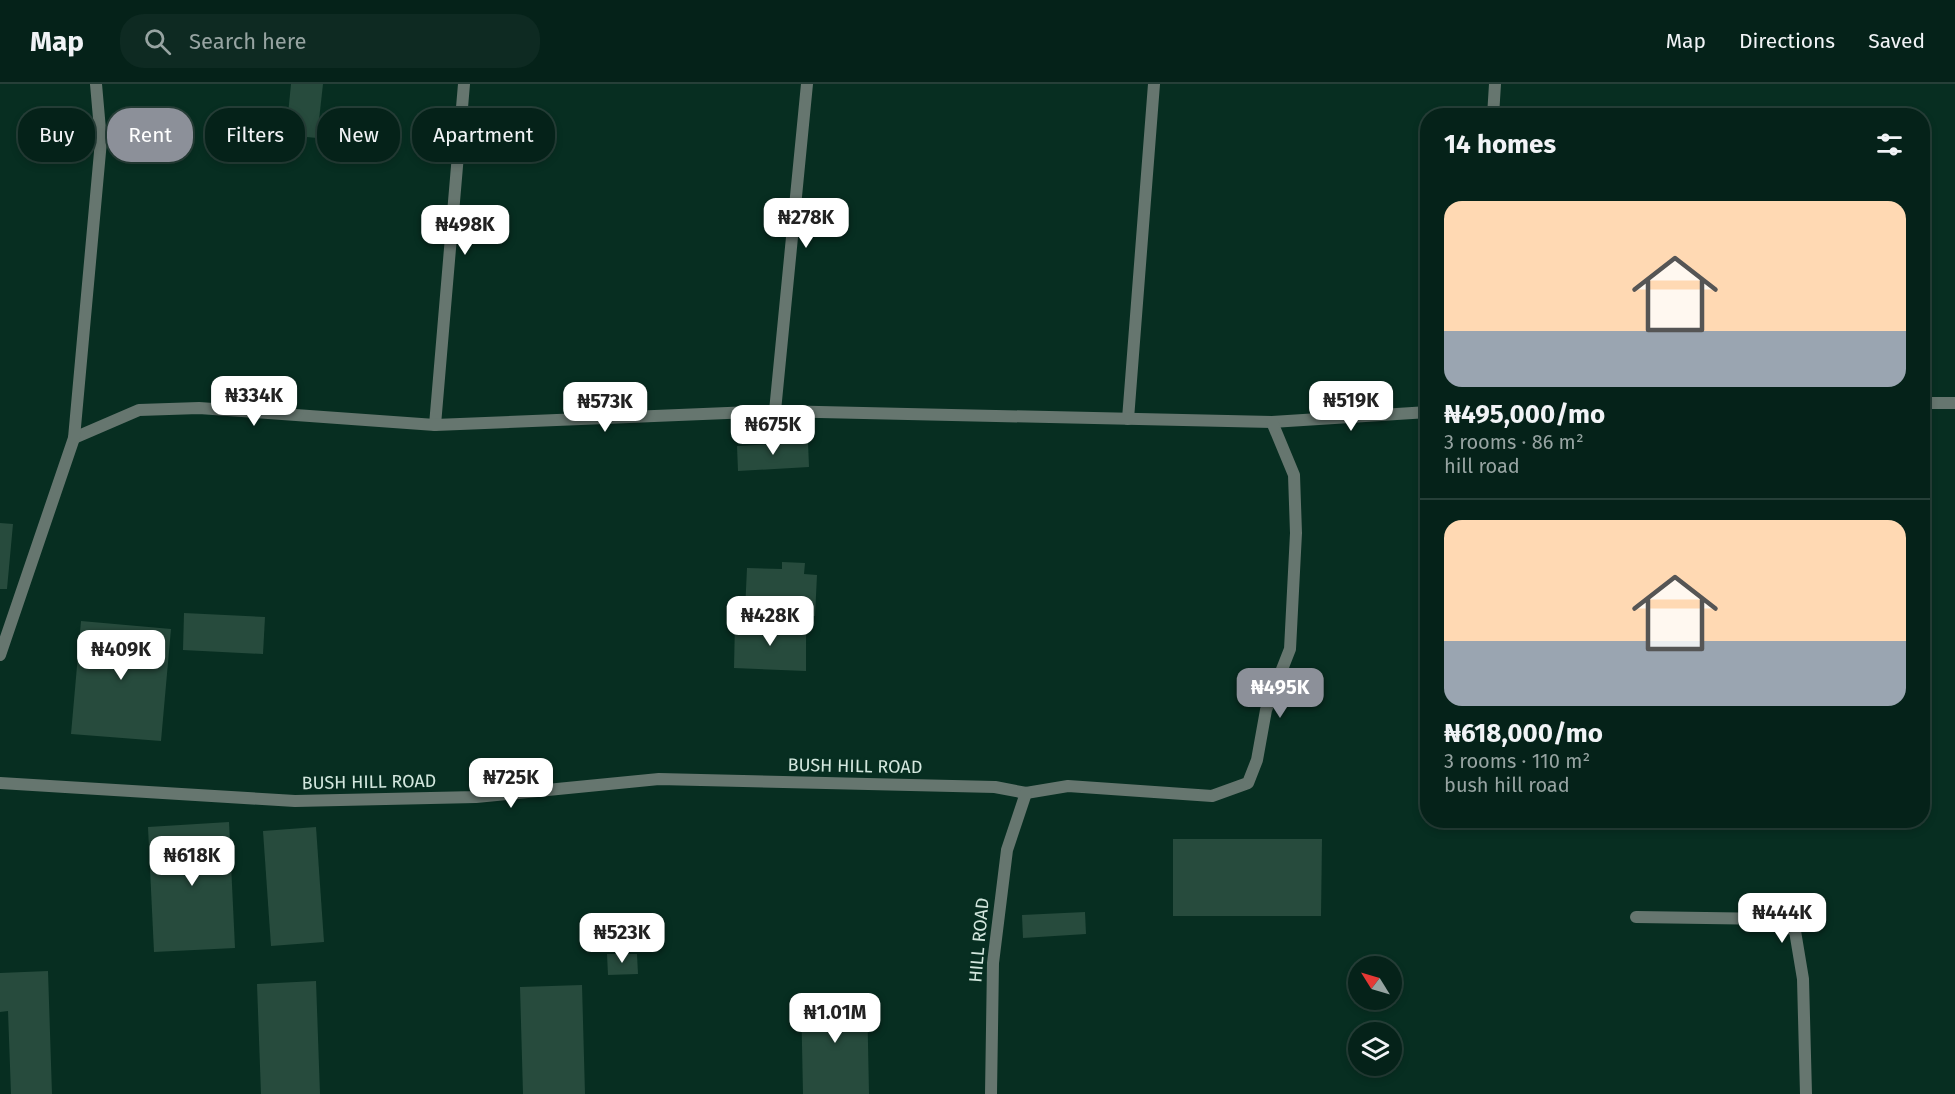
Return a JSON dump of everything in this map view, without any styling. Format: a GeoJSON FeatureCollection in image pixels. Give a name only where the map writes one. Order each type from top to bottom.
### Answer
{"type":"FeatureCollection","features":[{"type":"Feature","properties":{"kind":"street"},"geometry":{"type":"LineString","coordinates":[[0,655],[74,438],[101,141],[96,84]]}},
{"type":"Feature","properties":{"kind":"street"},"geometry":{"type":"LineString","coordinates":[[435,425],[464,84]]}},
{"type":"Feature","properties":{"kind":"street"},"geometry":{"type":"LineString","coordinates":[[775,411],[807,84]]}},
{"type":"Feature","properties":{"kind":"street"},"geometry":{"type":"LineString","coordinates":[[1128,419],[1154,84]]}},
{"type":"Feature","properties":{"kind":"street"},"geometry":{"type":"LineString","coordinates":[[1494,108],[1495,84]]}},
{"type":"Feature","properties":{"kind":"street"},"geometry":{"type":"LineString","coordinates":[[1930,403],[1955,403]]}},
{"type":"Feature","properties":{"kind":"street"},"geometry":{"type":"LineString","coordinates":[[74,438],[139,410],[199,408],[435,425],[775,411],[1272,422],[1420,413]]}},
{"type":"Feature","properties":{"kind":"street"},"geometry":{"type":"LineString","coordinates":[[1026,793],[1068,786],[1212,796],[1248,783],[1257,760],[1266,710],[1290,649],[1296,533],[1294,474],[1272,422]]}},
{"type":"Feature","properties":{"kind":"street","name":"BUSH HILL ROAD"},"geometry":{"type":"LineString","coordinates":[[0,783],[295,801],[476,797],[659,779],[995,787],[1026,793]]}},
{"type":"Feature","properties":{"kind":"street","name":"HILL ROAD"},"geometry":{"type":"LineString","coordinates":[[991,1094],[993,963],[1006,850],[1026,793]]}},
{"type":"Feature","properties":{"kind":"street"},"geometry":{"type":"LineString","coordinates":[[1636,917],[1775,919],[1795,931],[1803,979],[1806,1094]]}},
{"type":"Feature","properties":{"kind":"building"},"geometry":{"type":"Polygon","coordinates":[[[291,84],[323,84],[320,108],[317,108],[317,138],[305,137],[305,108],[289,108],[291,84]]]}},
{"type":"Feature","properties":{"kind":"building"},"geometry":{"type":"Polygon","coordinates":[[[808,442],[809,467],[738,471],[737,446],[808,442]]]}},
{"type":"Feature","properties":{"kind":"building"},"geometry":{"type":"Polygon","coordinates":[[[0,523],[13,524],[7,589],[0,589],[0,523]]]}},
{"type":"Feature","properties":{"kind":"building"},"geometry":{"type":"Polygon","coordinates":[[[782,562],[805,563],[804,574],[817,575],[815,616],[782,615],[782,611],[745,611],[747,568],[782,569],[782,562]]]}},
{"type":"Feature","properties":{"kind":"building"},"geometry":{"type":"Polygon","coordinates":[[[184,613],[265,617],[263,654],[183,650],[184,613]]]}},
{"type":"Feature","properties":{"kind":"building"},"geometry":{"type":"Polygon","coordinates":[[[81,621],[171,629],[161,741],[71,734],[81,621]]]}},
{"type":"Feature","properties":{"kind":"building"},"geometry":{"type":"Polygon","coordinates":[[[735,622],[806,625],[806,671],[734,668],[735,622]]]}},
{"type":"Feature","properties":{"kind":"building"},"geometry":{"type":"Polygon","coordinates":[[[229,822],[235,948],[154,952],[148,827],[229,822]]]}},
{"type":"Feature","properties":{"kind":"building"},"geometry":{"type":"Polygon","coordinates":[[[316,827],[324,942],[271,946],[263,831],[316,827]]]}},
{"type":"Feature","properties":{"kind":"building"},"geometry":{"type":"Polygon","coordinates":[[[1173,839],[1322,839],[1321,916],[1173,916],[1173,839]]]}},
{"type":"Feature","properties":{"kind":"building"},"geometry":{"type":"Polygon","coordinates":[[[1085,912],[1086,934],[1023,938],[1022,915],[1085,912]]]}},
{"type":"Feature","properties":{"kind":"building"},"geometry":{"type":"Polygon","coordinates":[[[607,954],[637,954],[638,974],[608,975],[607,954]]]}},
{"type":"Feature","properties":{"kind":"building"},"geometry":{"type":"Polygon","coordinates":[[[48,971],[52,1094],[11,1094],[8,1011],[0,1012],[0,973],[48,971]]]}},
{"type":"Feature","properties":{"kind":"building"},"geometry":{"type":"Polygon","coordinates":[[[316,981],[320,1094],[261,1094],[257,984],[316,981]]]}},
{"type":"Feature","properties":{"kind":"building"},"geometry":{"type":"Polygon","coordinates":[[[582,985],[585,1094],[523,1094],[520,987],[582,985]]]}},
{"type":"Feature","properties":{"kind":"building"},"geometry":{"type":"Polygon","coordinates":[[[867,994],[869,1094],[803,1094],[801,996],[867,994]]]}}]}
